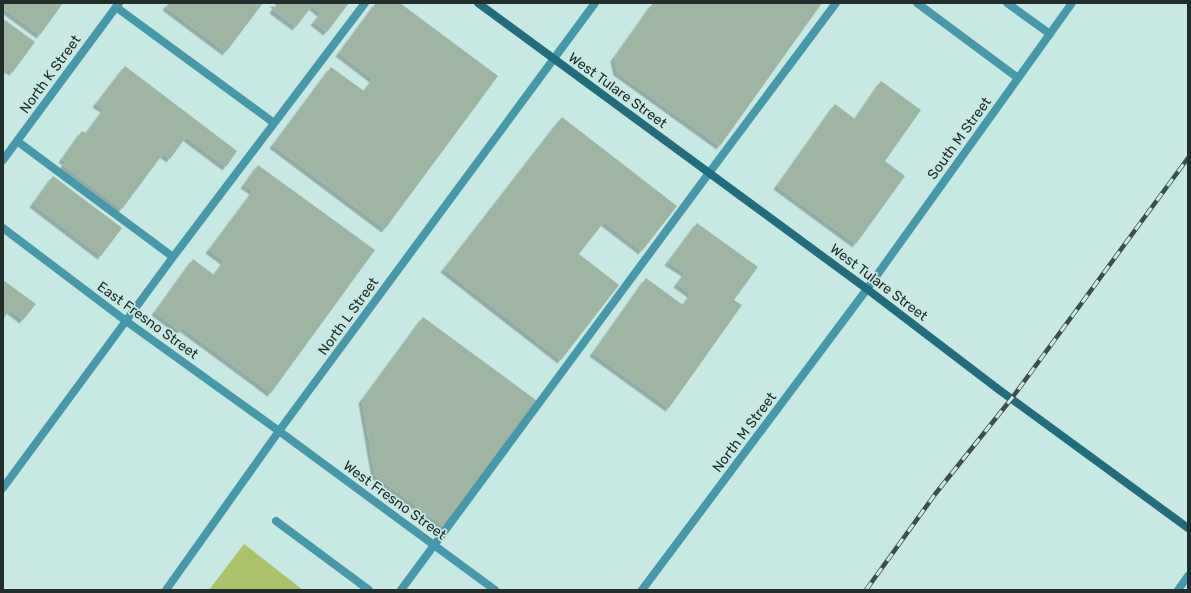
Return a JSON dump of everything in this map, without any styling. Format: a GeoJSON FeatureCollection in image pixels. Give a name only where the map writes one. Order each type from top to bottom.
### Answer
{"type":"FeatureCollection","features":[{"type":"Feature","properties":{"kind":"street"},"geometry":{"type":"LineString","coordinates":[[3,488],[173,257],[365,3]]}},
{"type":"Feature","properties":{"kind":"street","name":"West Tulare Street"},"geometry":{"type":"LineString","coordinates":[[478,3],[867,289],[998,389],[1188,528]]}},
{"type":"Feature","properties":{"kind":"street","name":"North L Street"},"geometry":{"type":"LineString","coordinates":[[166,590],[279,431],[595,3]]}},
{"type":"Feature","properties":{"kind":"street"},"geometry":{"type":"LineString","coordinates":[[402,590],[836,3]]}},
{"type":"Feature","properties":{"kind":"street"},"geometry":{"type":"LineString","coordinates":[[917,3],[1018,78]]}},
{"type":"Feature","properties":{"kind":"street"},"geometry":{"type":"LineString","coordinates":[[1007,3],[1050,34]]}},
{"type":"Feature","properties":{"kind":"street","name":"South M Street"},"geometry":{"type":"LineString","coordinates":[[867,289],[1072,3]]}},
{"type":"Feature","properties":{"kind":"street"},"geometry":{"type":"LineString","coordinates":[[117,5],[274,123]]}},
{"type":"Feature","properties":{"kind":"street","name":"North K Street"},"geometry":{"type":"LineString","coordinates":[[3,160],[117,5]]}},
{"type":"Feature","properties":{"kind":"street"},"geometry":{"type":"LineString","coordinates":[[17,141],[173,257]]}},
{"type":"Feature","properties":{"kind":"street","name":"East Fresno Street"},"geometry":{"type":"LineString","coordinates":[[3,228],[126,321],[279,431]]}},
{"type":"Feature","properties":{"kind":"street","name":"North M Street"},"geometry":{"type":"LineString","coordinates":[[642,590],[867,289]]}},
{"type":"Feature","properties":{"kind":"street","name":"West Fresno Street"},"geometry":{"type":"LineString","coordinates":[[279,431],[495,590]]}},
{"type":"Feature","properties":{"kind":"street"},"geometry":{"type":"LineString","coordinates":[[276,521],[369,590]]}},
{"type":"Feature","properties":{"kind":"street"},"geometry":{"type":"LineString","coordinates":[[1178,590],[1188,576]]}},
{"type":"Feature","properties":{"kind":"green space"},"geometry":{"type":"Polygon","coordinates":[[[244,544],[303,590],[209,590],[244,544]]]}},
{"type":"Feature","properties":{"kind":"building"},"geometry":{"type":"Polygon","coordinates":[[[3,3],[63,3],[40,35],[3,8],[3,3]]]}},
{"type":"Feature","properties":{"kind":"building"},"geometry":{"type":"Polygon","coordinates":[[[169,3],[263,3],[226,52],[166,7],[169,3]]]}},
{"type":"Feature","properties":{"kind":"building"},"geometry":{"type":"Polygon","coordinates":[[[273,3],[349,3],[327,32],[314,22],[321,13],[312,6],[296,27],[273,10],[276,5],[273,3]]]}},
{"type":"Feature","properties":{"kind":"building"},"geometry":{"type":"Polygon","coordinates":[[[376,3],[400,3],[498,76],[385,229],[273,145],[331,67],[364,91],[373,79],[339,53],[376,3]]]}},
{"type":"Feature","properties":{"kind":"building"},"geometry":{"type":"Polygon","coordinates":[[[653,3],[822,3],[720,146],[617,72],[614,58],[653,3]]]}},
{"type":"Feature","properties":{"kind":"building"},"geometry":{"type":"Polygon","coordinates":[[[5,20],[35,42],[13,72],[8,69],[3,76],[3,22],[5,20]]]}},
{"type":"Feature","properties":{"kind":"building"},"geometry":{"type":"Polygon","coordinates":[[[125,66],[237,151],[226,167],[186,137],[170,159],[163,154],[122,209],[63,165],[66,162],[62,159],[82,131],[86,133],[104,109],[96,104],[125,66]]]}},
{"type":"Feature","properties":{"kind":"building"},"geometry":{"type":"Polygon","coordinates":[[[881,81],[921,110],[885,161],[905,176],[856,244],[777,186],[835,104],[855,119],[881,81]]]}},
{"type":"Feature","properties":{"kind":"building"},"geometry":{"type":"Polygon","coordinates":[[[562,117],[677,206],[642,251],[604,222],[579,254],[619,285],[561,360],[444,269],[562,117]]]}},
{"type":"Feature","properties":{"kind":"building"},"geometry":{"type":"Polygon","coordinates":[[[258,165],[375,250],[271,393],[183,328],[180,331],[155,312],[193,259],[214,275],[224,261],[209,250],[253,191],[244,185],[258,165]]]}},
{"type":"Feature","properties":{"kind":"building"},"geometry":{"type":"Polygon","coordinates":[[[53,176],[122,228],[101,256],[33,204],[53,176]]]}},
{"type":"Feature","properties":{"kind":"building"},"geometry":{"type":"Polygon","coordinates":[[[697,223],[758,267],[734,300],[742,305],[669,408],[593,353],[646,278],[683,305],[691,294],[677,284],[685,273],[668,262],[697,223]]]}},
{"type":"Feature","properties":{"kind":"building"},"geometry":{"type":"Polygon","coordinates":[[[3,280],[36,304],[23,320],[10,310],[3,319],[3,280]]]}},
{"type":"Feature","properties":{"kind":"building"},"geometry":{"type":"Polygon","coordinates":[[[423,317],[540,403],[447,529],[375,475],[362,400],[423,317]]]}},
{"type":"Feature","properties":{"kind":"railway"},"geometry":{"type":"LineString","coordinates":[[866,590],[936,493],[1012,398],[1188,158]]}}]}
